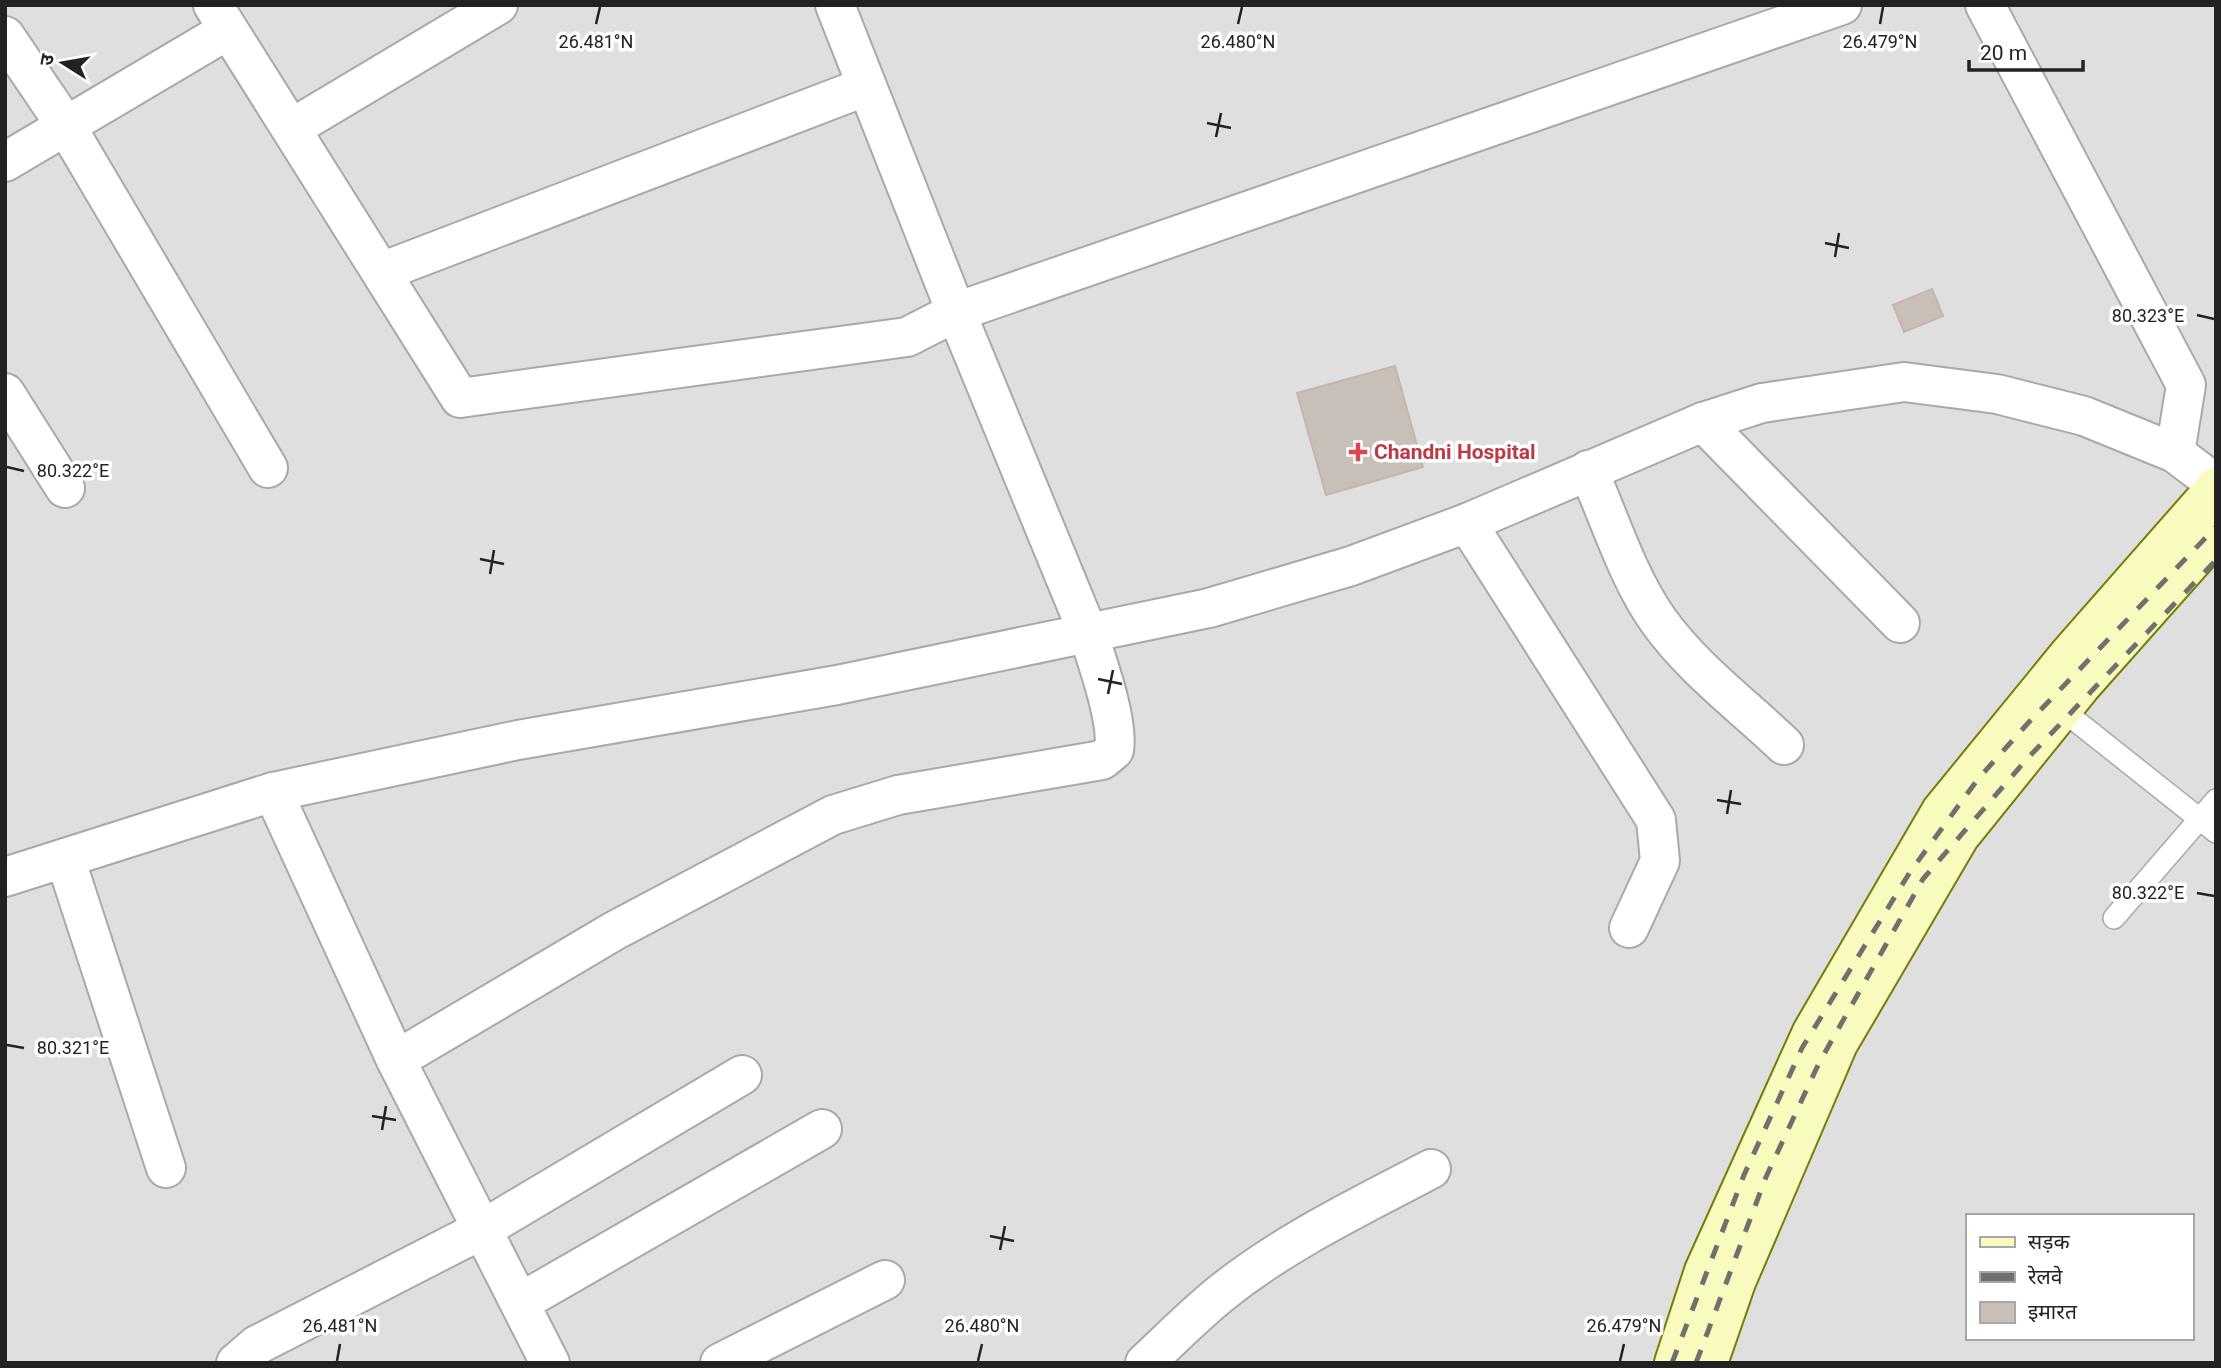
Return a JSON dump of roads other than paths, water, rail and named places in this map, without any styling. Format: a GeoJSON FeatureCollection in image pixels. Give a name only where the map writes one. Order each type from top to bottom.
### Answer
{"type":"FeatureCollection","features":[{"type":"Feature","properties":{"kind":"main road"},"geometry":{"type":"LineString","coordinates":[[1674,1363],[1704,1271],[1812,1032],[1941,811],[2070,653],[2216,485]]}},
{"type":"Feature","properties":{"kind":"main road"},"geometry":{"type":"LineString","coordinates":[[1708,1363],[1736,1282],[1838,1044],[1960,836],[2061,709],[2216,534]]}},
{"type":"Feature","properties":{"kind":"street"},"geometry":{"type":"LineString","coordinates":[[292,128],[498,5]]}},
{"type":"Feature","properties":{"kind":"street"},"geometry":{"type":"LineString","coordinates":[[5,162],[66,126],[221,18],[460,398],[907,337],[956,312],[1842,5]]}},
{"type":"Feature","properties":{"kind":"street"},"geometry":{"type":"LineString","coordinates":[[1985,5],[2186,386],[2175,453]]}},
{"type":"Feature","properties":{"kind":"street"},"geometry":{"type":"LineString","coordinates":[[396,1060],[614,931],[833,816],[898,795],[1091,762],[1110,756],[1114,750],[1115,736],[1104,683],[1088,634],[956,312],[838,6]]}},
{"type":"Feature","properties":{"kind":"street"},"geometry":{"type":"LineString","coordinates":[[5,36],[66,126],[268,468]]}},
{"type":"Feature","properties":{"kind":"street"},"geometry":{"type":"LineString","coordinates":[[382,272],[867,86]]}},
{"type":"Feature","properties":{"kind":"street"},"geometry":{"type":"LineString","coordinates":[[5,877],[273,792],[518,740],[836,685],[1209,608],[1351,566],[1467,523],[1703,422],[1762,403],[1903,382],[1997,394],[2084,416],[2175,453],[2216,485]]}},
{"type":"Feature","properties":{"kind":"street"},"geometry":{"type":"LineString","coordinates":[[5,393],[65,488]]}},
{"type":"Feature","properties":{"kind":"street"},"geometry":{"type":"LineString","coordinates":[[1703,422],[1900,623]]}},
{"type":"Feature","properties":{"kind":"street"},"geometry":{"type":"LineString","coordinates":[[1588,470],[1643,595],[1659,621],[1684,651],[1784,745]]}},
{"type":"Feature","properties":{"kind":"street"},"geometry":{"type":"LineString","coordinates":[[1467,523],[1656,820],[1660,861],[1629,928]]}},
{"type":"Feature","properties":{"kind":"street"},"geometry":{"type":"LineString","coordinates":[[273,792],[396,1060],[550,1363]]}},
{"type":"Feature","properties":{"kind":"street"},"geometry":{"type":"LineString","coordinates":[[65,858],[166,1168]]}},
{"type":"Feature","properties":{"kind":"street"},"geometry":{"type":"LineString","coordinates":[[236,1363],[257,1345],[483,1229],[742,1075]]}},
{"type":"Feature","properties":{"kind":"street"},"geometry":{"type":"LineString","coordinates":[[521,1303],[822,1129]]}},
{"type":"Feature","properties":{"kind":"street"},"geometry":{"type":"LineString","coordinates":[[1145,1363],[1224,1291],[1272,1257],[1328,1223],[1431,1169]]}},
{"type":"Feature","properties":{"kind":"street"},"geometry":{"type":"LineString","coordinates":[[720,1363],[885,1280]]}},
{"type":"Feature","properties":{"kind":"lane"},"geometry":{"type":"LineString","coordinates":[[2061,709],[2207,826]]}},
{"type":"Feature","properties":{"kind":"lane"},"geometry":{"type":"LineString","coordinates":[[2114,918],[2207,826],[2216,800]]}},
{"type":"Feature","properties":{"kind":"railway"},"geometry":{"type":"LineString","coordinates":[[1672,1363],[1744,1175],[1802,1048],[1910,872],[1978,779],[2216,527]]}},
{"type":"Feature","properties":{"kind":"railway"},"geometry":{"type":"LineString","coordinates":[[1696,1363],[1766,1177],[1819,1063],[1923,879],[2026,760],[2216,560]]}},
{"type":"Feature","properties":{"kind":"place","name":"Chandni Hospital"},"geometry":{"type":"Point","coordinates":[1358,452]}}]}
